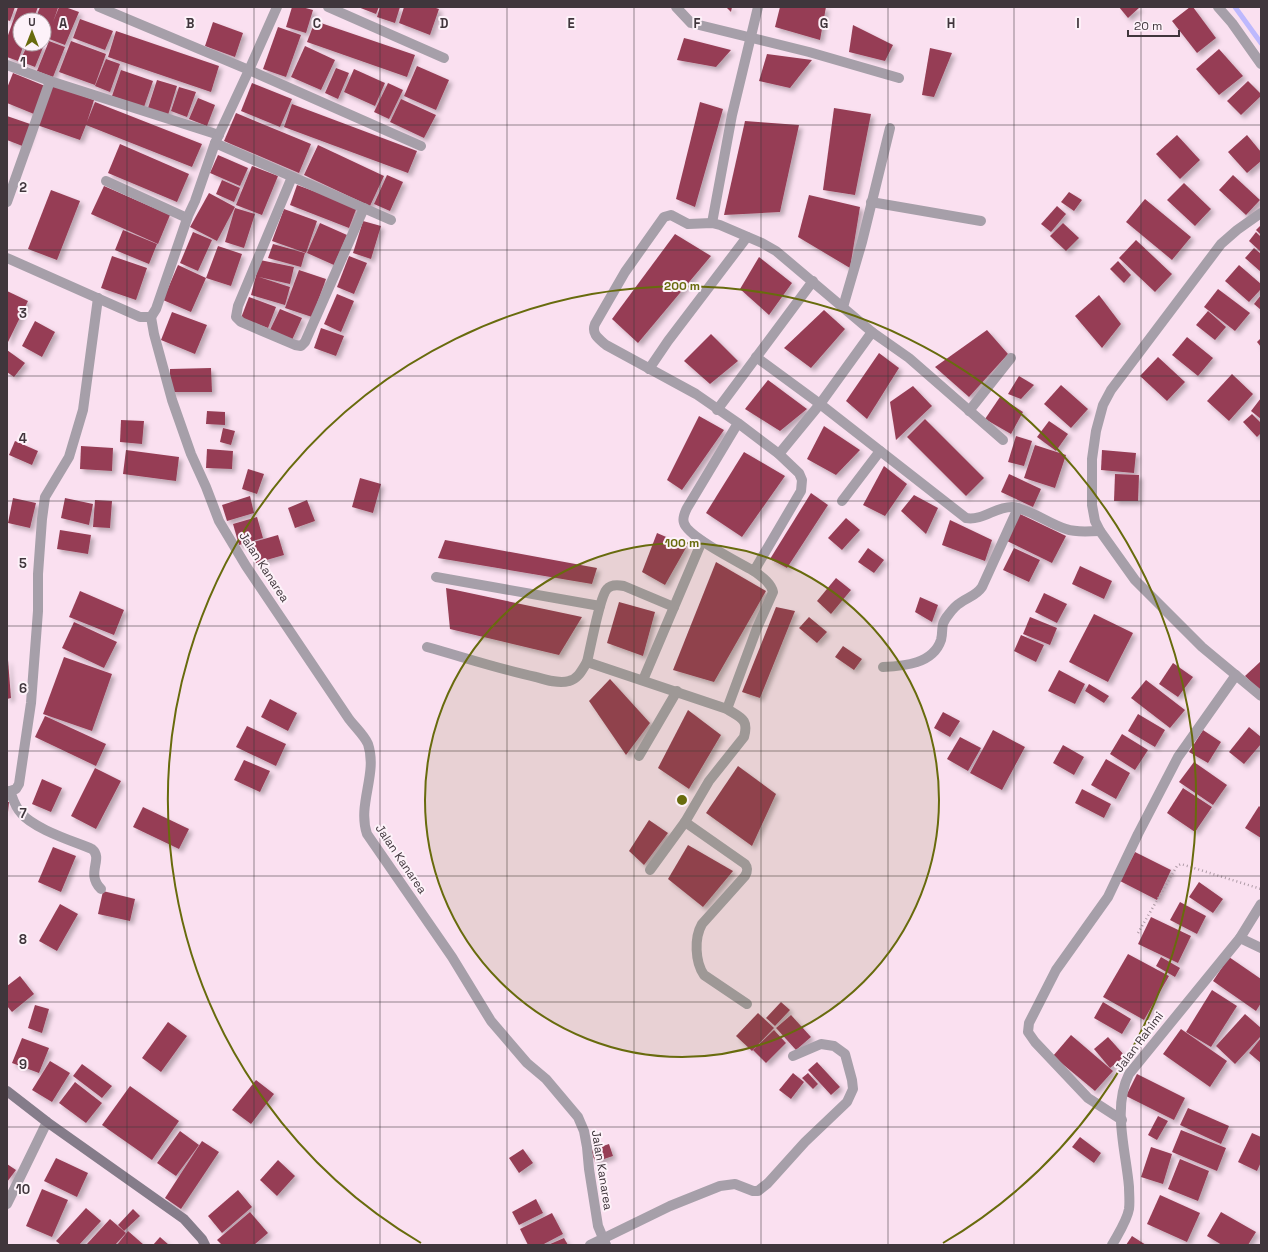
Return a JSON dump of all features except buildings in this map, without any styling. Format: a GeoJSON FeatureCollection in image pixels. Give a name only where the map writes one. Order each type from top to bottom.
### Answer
{"type":"FeatureCollection","features":[{"type":"Feature","properties":{"kind":"street"},"geometry":{"type":"LineString","coordinates":[[100,7],[249,70],[421,146]]}},
{"type":"Feature","properties":{"kind":"street"},"geometry":{"type":"LineString","coordinates":[[7,258],[140,317],[151,317],[156,309],[187,218],[195,201],[217,139],[277,7]]}},
{"type":"Feature","properties":{"kind":"street"},"geometry":{"type":"LineString","coordinates":[[328,7],[444,58]]}},
{"type":"Feature","properties":{"kind":"street"},"geometry":{"type":"LineString","coordinates":[[676,7],[691,23],[809,52],[899,78]]}},
{"type":"Feature","properties":{"kind":"street"},"geometry":{"type":"LineString","coordinates":[[712,222],[732,115],[758,7]]}},
{"type":"Feature","properties":{"kind":"street"},"geometry":{"type":"LineString","coordinates":[[1218,7],[1232,23],[1261,64]]}},
{"type":"Feature","properties":{"kind":"street"},"geometry":{"type":"LineString","coordinates":[[7,65],[217,139],[292,177],[391,220]]}},
{"type":"Feature","properties":{"kind":"street"},"geometry":{"type":"LineString","coordinates":[[7,202],[50,80]]}},
{"type":"Feature","properties":{"kind":"street"},"geometry":{"type":"LineString","coordinates":[[843,308],[862,242],[890,128]]}},
{"type":"Feature","properties":{"kind":"street"},"geometry":{"type":"LineString","coordinates":[[292,177],[238,306],[236,317],[241,322],[296,345],[302,346],[306,342],[364,208]]}},
{"type":"Feature","properties":{"kind":"street"},"geometry":{"type":"LineString","coordinates":[[106,181],[187,218]]}},
{"type":"Feature","properties":{"kind":"street"},"geometry":{"type":"LineString","coordinates":[[871,202],[981,221]]}},
{"type":"Feature","properties":{"kind":"street"},"geometry":{"type":"LineString","coordinates":[[1261,213],[1237,230],[1222,244],[1111,390],[1103,405],[1096,431],[1092,459],[1092,505],[1095,521],[1100,531],[1136,580],[1202,647],[1261,696]]}},
{"type":"Feature","properties":{"kind":"street"},"geometry":{"type":"LineString","coordinates":[[754,571],[801,491],[802,480],[799,473],[779,454],[696,394],[606,345],[594,333],[594,328],[625,272],[664,217],[671,215],[690,224],[712,222],[762,243],[776,251],[872,332],[908,358],[1003,440]]}},
{"type":"Feature","properties":{"kind":"street"},"geometry":{"type":"LineString","coordinates":[[649,369],[668,341],[747,237]]}},
{"type":"Feature","properties":{"kind":"street"},"geometry":{"type":"LineString","coordinates":[[717,410],[813,281]]}},
{"type":"Feature","properties":{"kind":"street"},"geometry":{"type":"LineString","coordinates":[[98,298],[83,410],[69,457],[46,497],[42,519],[38,574],[38,611],[31,702],[19,784],[16,789],[9,792],[16,807],[29,821],[92,849],[95,852],[97,858],[94,869],[94,877],[96,883],[101,889]]}},
{"type":"Feature","properties":{"kind":"street","name":"Jalan Kanarea"},"geometry":{"type":"LineString","coordinates":[[151,317],[154,334],[172,400],[191,454],[219,521],[246,566],[349,719],[368,743],[372,767],[365,805],[364,824],[367,834],[452,957],[491,1021],[527,1063],[546,1079],[578,1117],[584,1131],[598,1226],[604,1242]]}},
{"type":"Feature","properties":{"kind":"street"},"geometry":{"type":"LineString","coordinates":[[779,454],[820,404],[872,332]]}},
{"type":"Feature","properties":{"kind":"street"},"geometry":{"type":"LineString","coordinates":[[756,357],[820,404],[966,518],[976,519],[1006,508],[1018,508],[1067,530],[1100,531]]}},
{"type":"Feature","properties":{"kind":"street"},"geometry":{"type":"LineString","coordinates":[[970,411],[1011,358]]}},
{"type":"Feature","properties":{"kind":"street"},"geometry":{"type":"LineString","coordinates":[[727,709],[757,628],[773,592],[766,580],[754,571],[702,541],[686,528],[683,522],[684,514],[738,423]]}},
{"type":"Feature","properties":{"kind":"street"},"geometry":{"type":"LineString","coordinates":[[842,501],[880,451]]}},
{"type":"Feature","properties":{"kind":"street"},"geometry":{"type":"LineString","coordinates":[[883,667],[919,662],[938,647],[942,636],[942,624],[944,620],[958,604],[977,594],[982,587],[1018,508]]}},
{"type":"Feature","properties":{"kind":"street"},"geometry":{"type":"LineString","coordinates":[[643,680],[702,541]]}},
{"type":"Feature","properties":{"kind":"street"},"geometry":{"type":"LineString","coordinates":[[436,577],[600,606]]}},
{"type":"Feature","properties":{"kind":"street"},"geometry":{"type":"LineString","coordinates":[[427,647],[516,673],[558,682],[567,682],[574,680],[580,674],[587,662],[600,606],[605,591],[608,587],[619,585],[624,586],[674,606]]}},
{"type":"Feature","properties":{"kind":"street"},"geometry":{"type":"LineString","coordinates":[[587,662],[727,709],[743,719],[746,724],[744,737],[709,782],[685,822],[650,870]]}},
{"type":"Feature","properties":{"kind":"street"},"geometry":{"type":"LineString","coordinates":[[1122,1120],[1088,1098],[1035,1042],[1028,1032],[1029,1023],[1056,970],[1108,897],[1138,834],[1178,757],[1236,675]]}},
{"type":"Feature","properties":{"kind":"street"},"geometry":{"type":"LineString","coordinates":[[640,756],[677,692]]}},
{"type":"Feature","properties":{"kind":"street"},"geometry":{"type":"LineString","coordinates":[[685,822],[745,864],[747,867],[745,876],[702,924],[697,942],[698,958],[701,971],[704,975],[747,1004]]}},
{"type":"Feature","properties":{"kind":"street","name":"Jalan Rahimi"},"geometry":{"type":"LineString","coordinates":[[1112,1245],[1129,1210],[1128,1180],[1122,1120],[1121,1094],[1124,1083],[1129,1074],[1240,938],[1261,904]]}},
{"type":"Feature","properties":{"kind":"street"},"geometry":{"type":"LineString","coordinates":[[1240,938],[1261,948]]}},
{"type":"Feature","properties":{"kind":"street"},"geometry":{"type":"LineString","coordinates":[[590,1245],[604,1242],[670,1206],[720,1186],[735,1184],[753,1191],[758,1191],[768,1183],[805,1142],[847,1102],[853,1088],[845,1054],[834,1046],[821,1044],[794,1056]]}},
{"type":"Feature","properties":{"kind":"street"},"geometry":{"type":"LineString","coordinates":[[7,1091],[47,1122],[184,1219],[202,1239],[205,1245]]}},
{"type":"Feature","properties":{"kind":"street"},"geometry":{"type":"LineString","coordinates":[[7,1204],[47,1122]]}},
{"type":"Feature","properties":{"kind":"path"},"geometry":{"type":"LineString","coordinates":[[1138,933],[1177,866],[1181,864],[1261,889]]}},
{"type":"Feature","properties":{"kind":"waterway"},"geometry":{"type":"LineString","coordinates":[[1235,7],[1261,43]]}}]}
